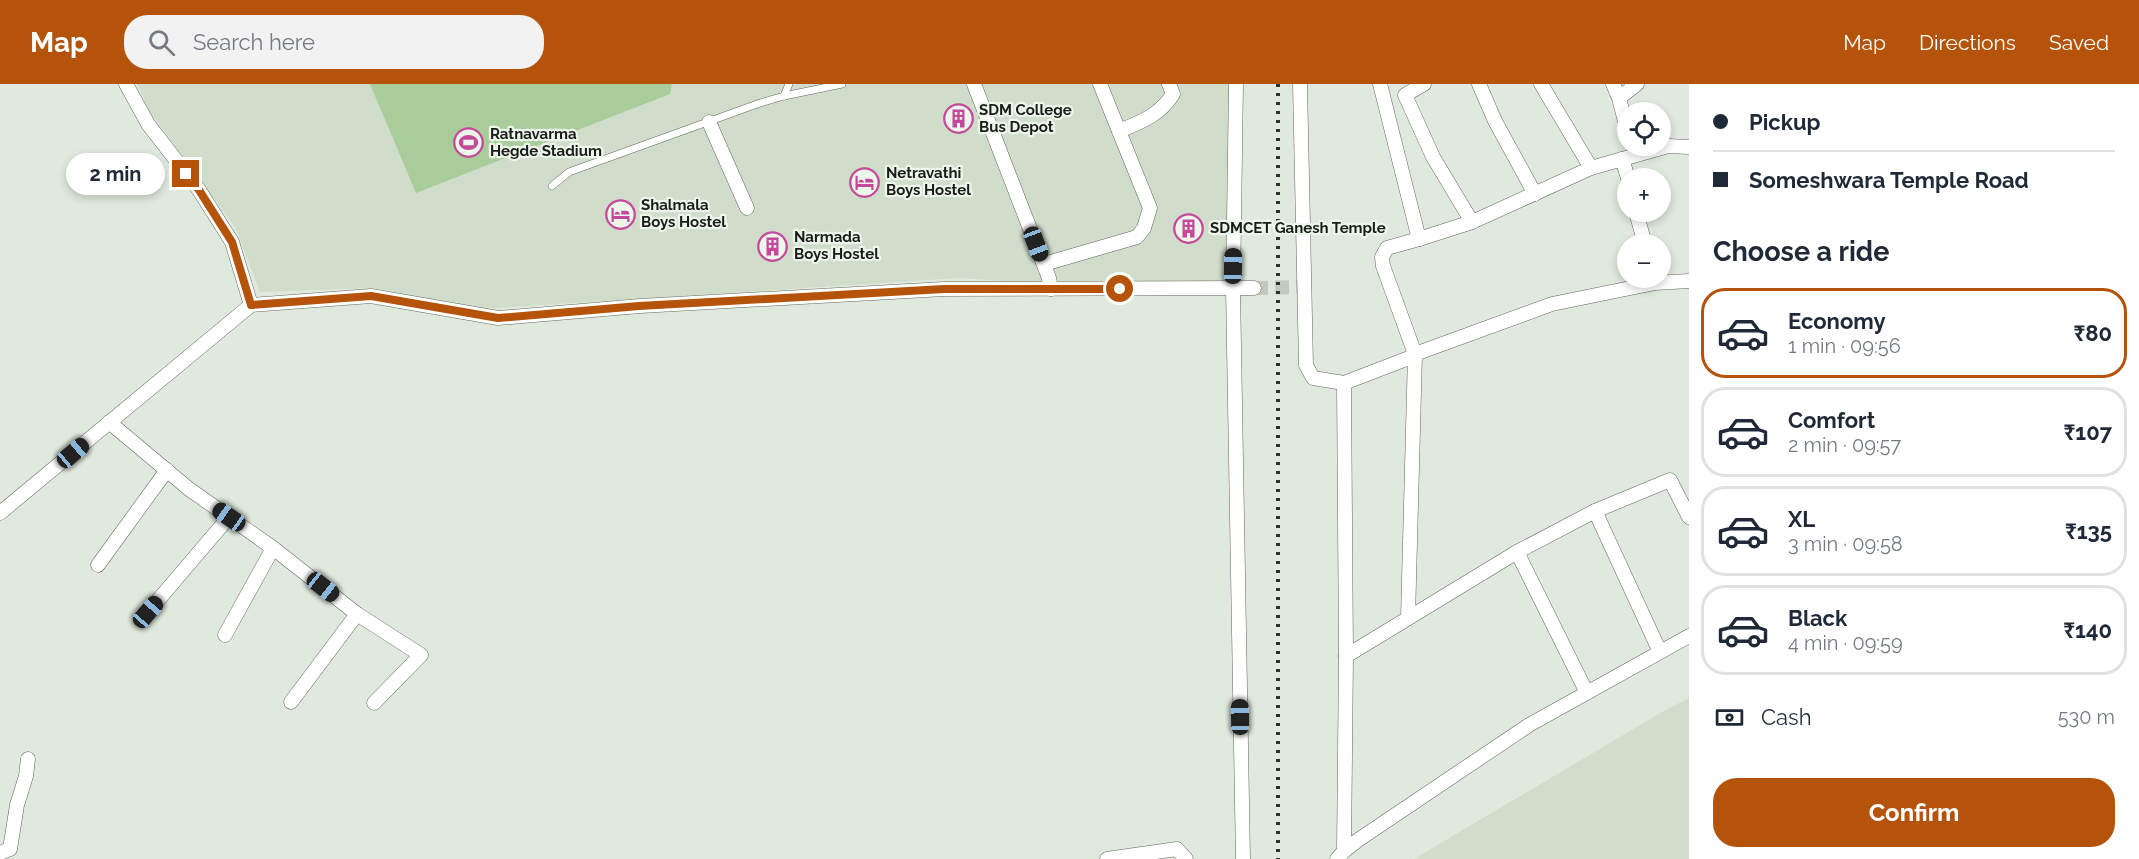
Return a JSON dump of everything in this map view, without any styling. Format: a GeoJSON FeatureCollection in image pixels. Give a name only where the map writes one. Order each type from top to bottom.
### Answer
{"type":"FeatureCollection","features":[{"type":"Feature","properties":{"kind":"street"},"geometry":{"type":"LineString","coordinates":[[126,84],[148,124],[199,190],[232,242],[251,305]]}},
{"type":"Feature","properties":{"kind":"street"},"geometry":{"type":"LineString","coordinates":[[974,84],[1052,289]]}},
{"type":"Feature","properties":{"kind":"street"},"geometry":{"type":"LineString","coordinates":[[1044,264],[1137,237],[1144,228],[1150,208],[1100,84]]}},
{"type":"Feature","properties":{"kind":"street"},"geometry":{"type":"LineString","coordinates":[[1119,131],[1148,119],[1166,105],[1173,94],[1169,84]]}},
{"type":"Feature","properties":{"kind":"street"},"geometry":{"type":"LineString","coordinates":[[1236,84],[1233,289],[1243,859]]}},
{"type":"Feature","properties":{"kind":"street"},"geometry":{"type":"LineString","coordinates":[[1300,84],[1306,365],[1313,378],[1344,383],[1410,358],[1415,354],[1552,304],[1620,288]]}},
{"type":"Feature","properties":{"kind":"street"},"geometry":{"type":"LineString","coordinates":[[1380,84],[1419,239]]}},
{"type":"Feature","properties":{"kind":"street"},"geometry":{"type":"LineString","coordinates":[[1424,84],[1405,95],[1433,157],[1472,222]]}},
{"type":"Feature","properties":{"kind":"street"},"geometry":{"type":"LineString","coordinates":[[1479,84],[1495,121],[1534,194]]}},
{"type":"Feature","properties":{"kind":"street"},"geometry":{"type":"LineString","coordinates":[[1541,84],[1590,168]]}},
{"type":"Feature","properties":{"kind":"street"},"geometry":{"type":"LineString","coordinates":[[1613,84],[1620,102]]}},
{"type":"Feature","properties":{"kind":"street"},"geometry":{"type":"LineString","coordinates":[[1619,98],[1637,84]]}},
{"type":"Feature","properties":{"kind":"street"},"geometry":{"type":"LineString","coordinates":[[709,122],[747,208]]}},
{"type":"Feature","properties":{"kind":"street"},"geometry":{"type":"LineString","coordinates":[[1671,146],[1689,147]]}},
{"type":"Feature","properties":{"kind":"street"},"geometry":{"type":"LineString","coordinates":[[1408,618],[1415,354],[1383,266],[1382,257],[1387,248],[1472,222],[1621,156]]}},
{"type":"Feature","properties":{"kind":"street"},"geometry":{"type":"LineString","coordinates":[[1671,280],[1689,281]]}},
{"type":"Feature","properties":{"kind":"street"},"geometry":{"type":"LineString","coordinates":[[0,513],[251,305],[371,296],[498,318],[639,306],[921,291],[1254,288]]}},
{"type":"Feature","properties":{"kind":"street"},"geometry":{"type":"LineString","coordinates":[[1340,855],[1346,656],[1344,383]]}},
{"type":"Feature","properties":{"kind":"street"},"geometry":{"type":"LineString","coordinates":[[109,422],[189,489],[273,548],[357,614],[421,655],[374,703]]}},
{"type":"Feature","properties":{"kind":"street"},"geometry":{"type":"LineString","coordinates":[[98,565],[167,470]]}},
{"type":"Feature","properties":{"kind":"street"},"geometry":{"type":"LineString","coordinates":[[1346,656],[1517,552],[1595,511],[1670,480],[1689,517]]}},
{"type":"Feature","properties":{"kind":"street"},"geometry":{"type":"LineString","coordinates":[[1595,511],[1660,652]]}},
{"type":"Feature","properties":{"kind":"street"},"geometry":{"type":"LineString","coordinates":[[148,612],[229,517]]}},
{"type":"Feature","properties":{"kind":"street"},"geometry":{"type":"LineString","coordinates":[[225,635],[273,548]]}},
{"type":"Feature","properties":{"kind":"street"},"geometry":{"type":"LineString","coordinates":[[1517,552],[1587,693]]}},
{"type":"Feature","properties":{"kind":"street"},"geometry":{"type":"LineString","coordinates":[[291,702],[357,614]]}},
{"type":"Feature","properties":{"kind":"street"},"geometry":{"type":"LineString","coordinates":[[1340,855],[1529,725],[1689,636]]}},
{"type":"Feature","properties":{"kind":"street"},"geometry":{"type":"LineString","coordinates":[[0,853],[10,849],[28,759]]}},
{"type":"Feature","properties":{"kind":"street"},"geometry":{"type":"LineString","coordinates":[[1107,859],[1177,849],[1186,859]]}},
{"type":"Feature","properties":{"kind":"lane"},"geometry":{"type":"LineString","coordinates":[[784,96],[789,84]]}},
{"type":"Feature","properties":{"kind":"lane"},"geometry":{"type":"LineString","coordinates":[[552,186],[569,172],[709,122],[784,96],[842,84]]}},
{"type":"Feature","properties":{"kind":"shaded area"},"geometry":{"type":"Polygon","coordinates":[[[137,84],[1234,84],[1225,284],[1050,284],[959,278],[483,309],[373,288],[260,292],[235,227],[150,112],[137,84]]]}},
{"type":"Feature","properties":{"kind":"shaded area"},"geometry":{"type":"Polygon","coordinates":[[[1689,698],[1689,859],[1414,859],[1662,712],[1689,698]]]}},
{"type":"Feature","properties":{"kind":"green space","name":"Ratnavarma Hegde Stadium"},"geometry":{"type":"Polygon","coordinates":[[[370,84],[672,84],[670,94],[416,193],[370,84]]]}},
{"type":"Feature","properties":{"kind":"tunnel"},"geometry":{"type":"LineString","coordinates":[[1254,288],[1305,287]]}},
{"type":"Feature","properties":{"kind":"railway"},"geometry":{"type":"LineString","coordinates":[[1278,84],[1278,859]]}},
{"type":"Feature","properties":{"kind":"place","name":"SDM College Bus Depot"},"geometry":{"type":"Point","coordinates":[958,119]}},
{"type":"Feature","properties":{"kind":"place","name":"Ratnavarma Hegde Stadium"},"geometry":{"type":"Point","coordinates":[469,143]}},
{"type":"Feature","properties":{"kind":"place","name":"Netravathi Boys Hostel"},"geometry":{"type":"Point","coordinates":[865,182]}},
{"type":"Feature","properties":{"kind":"place","name":"Shalmala Boys Hostel"},"geometry":{"type":"Point","coordinates":[620,214]}},
{"type":"Feature","properties":{"kind":"place","name":"SDMCET Ganesh Temple"},"geometry":{"type":"Point","coordinates":[1189,228]}},
{"type":"Feature","properties":{"kind":"place","name":"Narmada Boys Hostel"},"geometry":{"type":"Point","coordinates":[773,246]}},
{"type":"Feature","properties":{"kind":"route"},"geometry":{"type":"LineString","coordinates":[[186,174],[199,190],[232,242],[251,305],[371,296],[498,318],[639,306],[944,289],[1120,289]]}}]}
